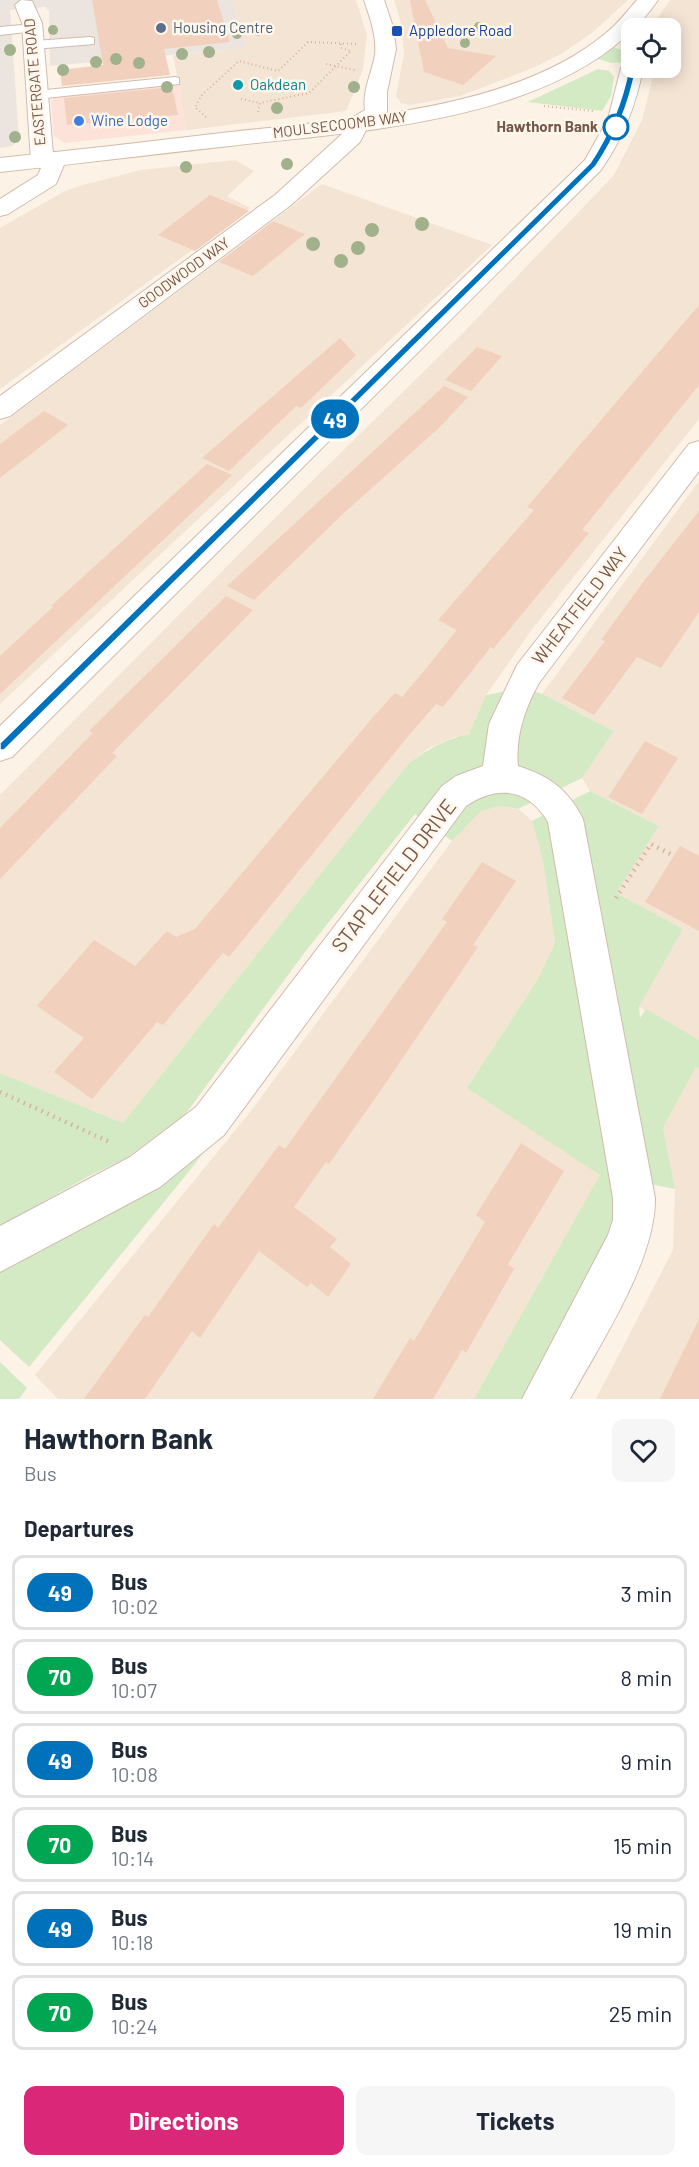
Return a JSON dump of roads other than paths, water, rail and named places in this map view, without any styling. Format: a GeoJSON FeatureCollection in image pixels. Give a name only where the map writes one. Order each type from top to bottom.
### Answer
{"type":"FeatureCollection","features":[{"type":"Feature","properties":{"kind":"street"},"geometry":{"type":"LineString","coordinates":[[358,124],[376,112],[375,102],[385,54],[386,39],[374,0]]}},
{"type":"Feature","properties":{"kind":"street","name":"MOULSECOOMB WAY"},"geometry":{"type":"LineString","coordinates":[[638,18],[648,0]]}},
{"type":"Feature","properties":{"kind":"street","name":"EASTERGATE ROAD"},"geometry":{"type":"LineString","coordinates":[[25,5],[30,12],[36,95],[49,160]]}},
{"type":"Feature","properties":{"kind":"street","name":"MOULSECOOMB WAY"},"geometry":{"type":"LineString","coordinates":[[0,165],[358,124],[463,105],[541,80],[580,60],[621,32]]}},
{"type":"Feature","properties":{"kind":"street"},"geometry":{"type":"LineString","coordinates":[[0,747],[593,165],[614,132],[628,92],[630,78]]}},
{"type":"Feature","properties":{"kind":"street","name":"GOODWOOD WAY"},"geometry":{"type":"LineString","coordinates":[[0,410],[283,200],[352,137],[358,124]]}},
{"type":"Feature","properties":{"kind":"street"},"geometry":{"type":"LineString","coordinates":[[0,209],[48,179],[49,160]]}},
{"type":"Feature","properties":{"kind":"street","name":"WHEATFIELD WAY"},"geometry":{"type":"LineString","coordinates":[[502,777],[499,764],[504,733],[515,698],[528,674],[699,451]]}},
{"type":"Feature","properties":{"kind":"street","name":"STAPLEFIELD DRIVE"},"geometry":{"type":"LineString","coordinates":[[0,1250],[145,1172],[210,1121],[447,805],[470,785],[502,777],[528,783],[542,790],[558,805],[565,819],[634,1198],[634,1220],[628,1240],[603,1294],[545,1399]]}},
{"type":"Feature","properties":{"kind":"lane"},"geometry":{"type":"LineString","coordinates":[[0,31],[33,37],[90,41]]}},
{"type":"Feature","properties":{"kind":"lane"},"geometry":{"type":"LineString","coordinates":[[36,95],[175,81]]}},
{"type":"Feature","properties":{"kind":"place","name":"Housing Centre"},"geometry":{"type":"Point","coordinates":[161,28]}},
{"type":"Feature","properties":{"kind":"place","name":"Appledore Road"},"geometry":{"type":"Point","coordinates":[397,31]}},
{"type":"Feature","properties":{"kind":"place","name":"Oakdean"},"geometry":{"type":"Point","coordinates":[238,85]}},
{"type":"Feature","properties":{"kind":"place","name":"Wine Lodge"},"geometry":{"type":"Point","coordinates":[79,121]}},
{"type":"Feature","properties":{"kind":"place","name":"Hawthorn Bank"},"geometry":{"type":"Point","coordinates":[616,127]}}]}
